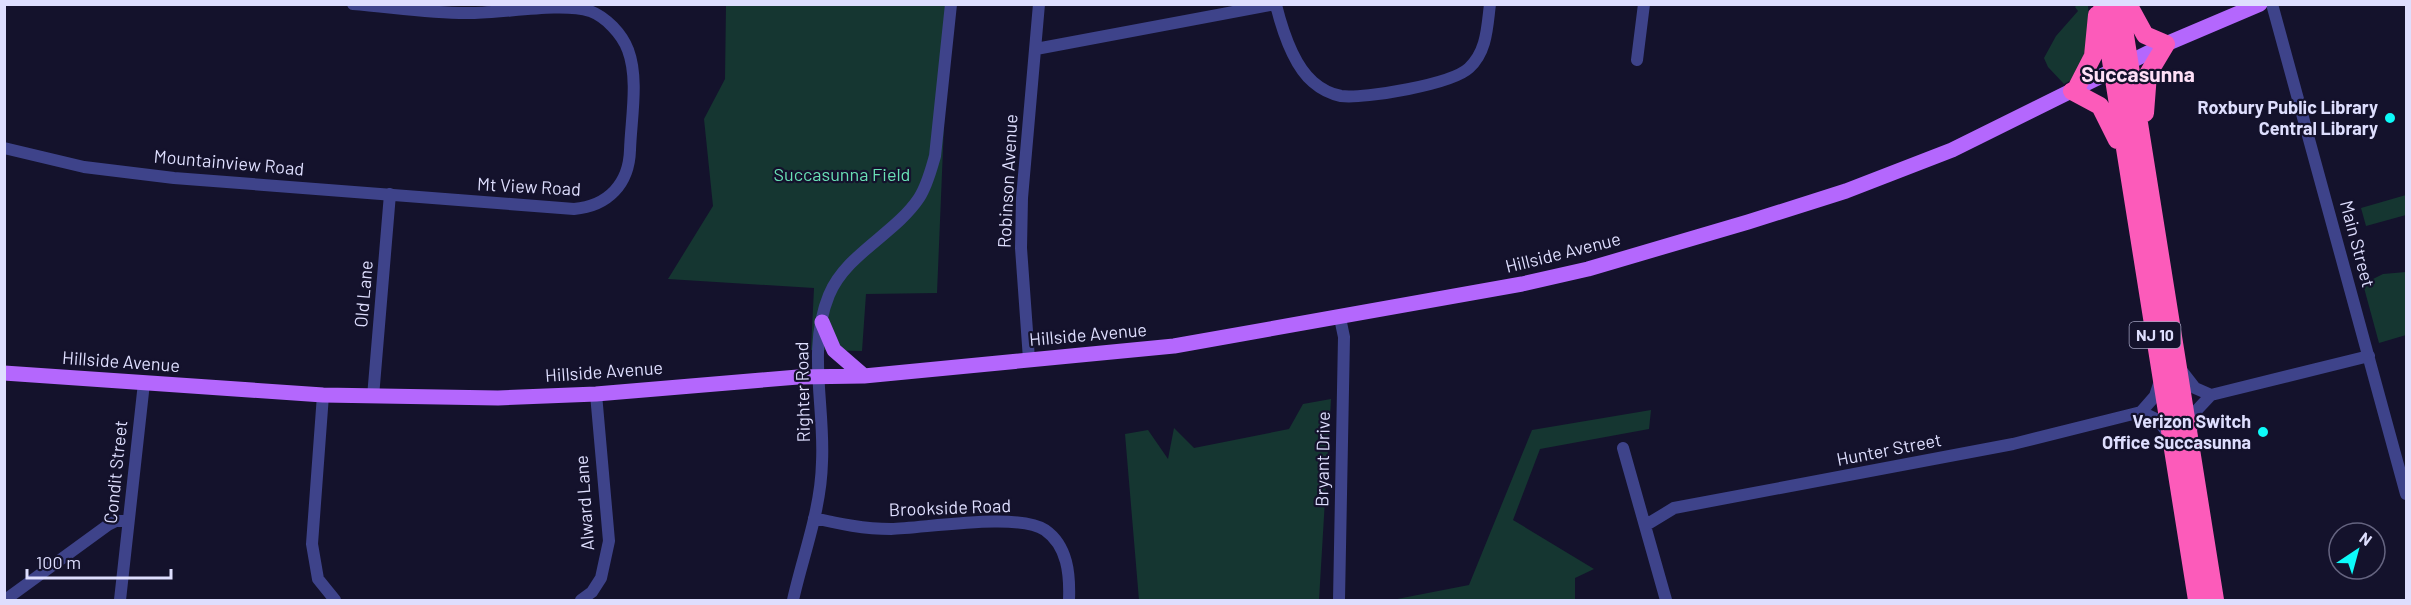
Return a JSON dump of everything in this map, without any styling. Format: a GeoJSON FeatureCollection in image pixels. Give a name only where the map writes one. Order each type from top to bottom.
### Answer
{"type":"FeatureCollection","features":[{"type":"Feature","properties":{"kind":"highway","name":"NJ 10"},"geometry":{"type":"LineString","coordinates":[[2100,4],[2121,66],[2143,154],[2177,361],[2181,441],[2197,600]]}},
{"type":"Feature","properties":{"kind":"highway"},"geometry":{"type":"LineString","coordinates":[[2100,4],[2093,56],[2074,90],[2096,102],[2103,110],[2128,173]]}},
{"type":"Feature","properties":{"kind":"highway","name":"NJ 10"},"geometry":{"type":"LineString","coordinates":[[2120,4],[2121,66],[2128,173],[2161,376],[2181,441],[2215,600]]}},
{"type":"Feature","properties":{"kind":"highway"},"geometry":{"type":"LineString","coordinates":[[2128,4],[2145,35],[2166,44],[2148,74],[2143,154]]}},
{"type":"Feature","properties":{"kind":"main road","name":"Hillside Avenue"},"geometry":{"type":"LineString","coordinates":[[4,373],[323,395],[498,398],[596,394],[819,377],[864,376],[1174,346],[1469,295],[1588,269],[1748,222],[1915,165],[1970,142],[2166,44],[2260,4]]}},
{"type":"Feature","properties":{"kind":"main road"},"geometry":{"type":"LineString","coordinates":[[822,322],[834,350],[864,376]]}},
{"type":"Feature","properties":{"kind":"street"},"geometry":{"type":"LineString","coordinates":[[353,4],[404,6],[470,14],[594,8]]}},
{"type":"Feature","properties":{"kind":"street","name":"Righter Road"},"geometry":{"type":"LineString","coordinates":[[793,600],[814,518],[822,464],[819,342],[822,322],[833,287],[850,267],[909,212],[928,179],[936,146],[951,4]]}},
{"type":"Feature","properties":{"kind":"street","name":"Robinson Avenue"},"geometry":{"type":"LineString","coordinates":[[1029,359],[1021,248],[1022,198],[1039,4]]}},
{"type":"Feature","properties":{"kind":"street"},"geometry":{"type":"LineString","coordinates":[[1036,49],[1276,4],[1281,24],[1305,73],[1323,89],[1343,96],[1429,85],[1461,74],[1473,63],[1484,46],[1490,4]]}},
{"type":"Feature","properties":{"kind":"street"},"geometry":{"type":"LineString","coordinates":[[1637,60],[1644,4]]}},
{"type":"Feature","properties":{"kind":"street","name":"Main Street"},"geometry":{"type":"LineString","coordinates":[[2272,4],[2406,494]]}},
{"type":"Feature","properties":{"kind":"street","name":"Mt View Road"},"geometry":{"type":"LineString","coordinates":[[452,200],[574,209],[590,208],[614,194],[626,177],[630,159],[632,74],[627,49],[594,8]]}},
{"type":"Feature","properties":{"kind":"street","name":"Mountainview Road"},"geometry":{"type":"LineString","coordinates":[[4,148],[53,161],[106,170],[452,200]]}},
{"type":"Feature","properties":{"kind":"street","name":"Old Lane"},"geometry":{"type":"LineString","coordinates":[[373,397],[390,194]]}},
{"type":"Feature","properties":{"kind":"street","name":"Bryant Drive"},"geometry":{"type":"LineString","coordinates":[[1339,600],[1344,337],[1340,318]]}},
{"type":"Feature","properties":{"kind":"street"},"geometry":{"type":"LineString","coordinates":[[2161,376],[2156,396],[2141,412],[2158,420],[2181,441],[2196,411],[2211,396],[2369,356]]}},
{"type":"Feature","properties":{"kind":"street"},"geometry":{"type":"LineString","coordinates":[[2177,361],[2194,387],[2211,396]]}},
{"type":"Feature","properties":{"kind":"street","name":"Condit Street"},"geometry":{"type":"LineString","coordinates":[[120,600],[144,383]]}},
{"type":"Feature","properties":{"kind":"street","name":"Alward Lane"},"geometry":{"type":"LineString","coordinates":[[581,600],[592,592],[601,578],[609,540],[596,394]]}},
{"type":"Feature","properties":{"kind":"street"},"geometry":{"type":"LineString","coordinates":[[323,395],[312,544],[318,579],[334,600]]}},
{"type":"Feature","properties":{"kind":"street","name":"Hunter Street"},"geometry":{"type":"LineString","coordinates":[[1646,525],[1674,508],[2002,447],[2141,412]]}},
{"type":"Feature","properties":{"kind":"street"},"geometry":{"type":"LineString","coordinates":[[1623,448],[1666,600]]}},
{"type":"Feature","properties":{"kind":"street","name":"Brookside Road"},"geometry":{"type":"LineString","coordinates":[[814,518],[854,527],[890,529],[1000,522],[1028,523],[1044,529],[1059,543],[1067,561],[1069,600]]}},
{"type":"Feature","properties":{"kind":"street"},"geometry":{"type":"LineString","coordinates":[[5,600],[19,595],[108,525],[116,521],[128,521]]}},
{"type":"Feature","properties":{"kind":"green space","name":"Succasunna Field"},"geometry":{"type":"Polygon","coordinates":[[[726,5],[949,5],[937,293],[866,294],[862,351],[811,350],[814,288],[668,279],[713,206],[704,119],[725,79],[726,5]]]}},
{"type":"Feature","properties":{"kind":"green space"},"geometry":{"type":"Polygon","coordinates":[[[2088,5],[2090,38],[2075,78],[2064,84],[2048,67],[2044,58],[2056,36],[2078,11],[2075,7],[2088,5]]]}},
{"type":"Feature","properties":{"kind":"green space"},"geometry":{"type":"Polygon","coordinates":[[[2406,195],[2406,215],[2366,226],[2361,208],[2406,195]]]}},
{"type":"Feature","properties":{"kind":"green space"},"geometry":{"type":"Polygon","coordinates":[[[2406,272],[2406,335],[2379,343],[2363,284],[2383,274],[2406,272]]]}},
{"type":"Feature","properties":{"kind":"green space"},"geometry":{"type":"Polygon","coordinates":[[[1331,399],[1319,600],[1139,600],[1125,434],[1148,430],[1168,459],[1174,428],[1194,448],[1289,429],[1303,404],[1331,399]]]}},
{"type":"Feature","properties":{"kind":"green space"},"geometry":{"type":"Polygon","coordinates":[[[1651,410],[1649,429],[1540,449],[1513,520],[1594,569],[1575,578],[1575,600],[1392,600],[1469,585],[1532,430],[1651,410]]]}},
{"type":"Feature","properties":{"kind":"place","name":"Roxbury Public Library Central Library"},"geometry":{"type":"Point","coordinates":[2390,118]}},
{"type":"Feature","properties":{"kind":"place","name":"Verizon Switch Office Succasunna"},"geometry":{"type":"Point","coordinates":[2263,432]}},
{"type":"Feature","properties":{"kind":"district","name":"Succasunna"},"geometry":{"type":"Point","coordinates":[2138,75]}}]}
